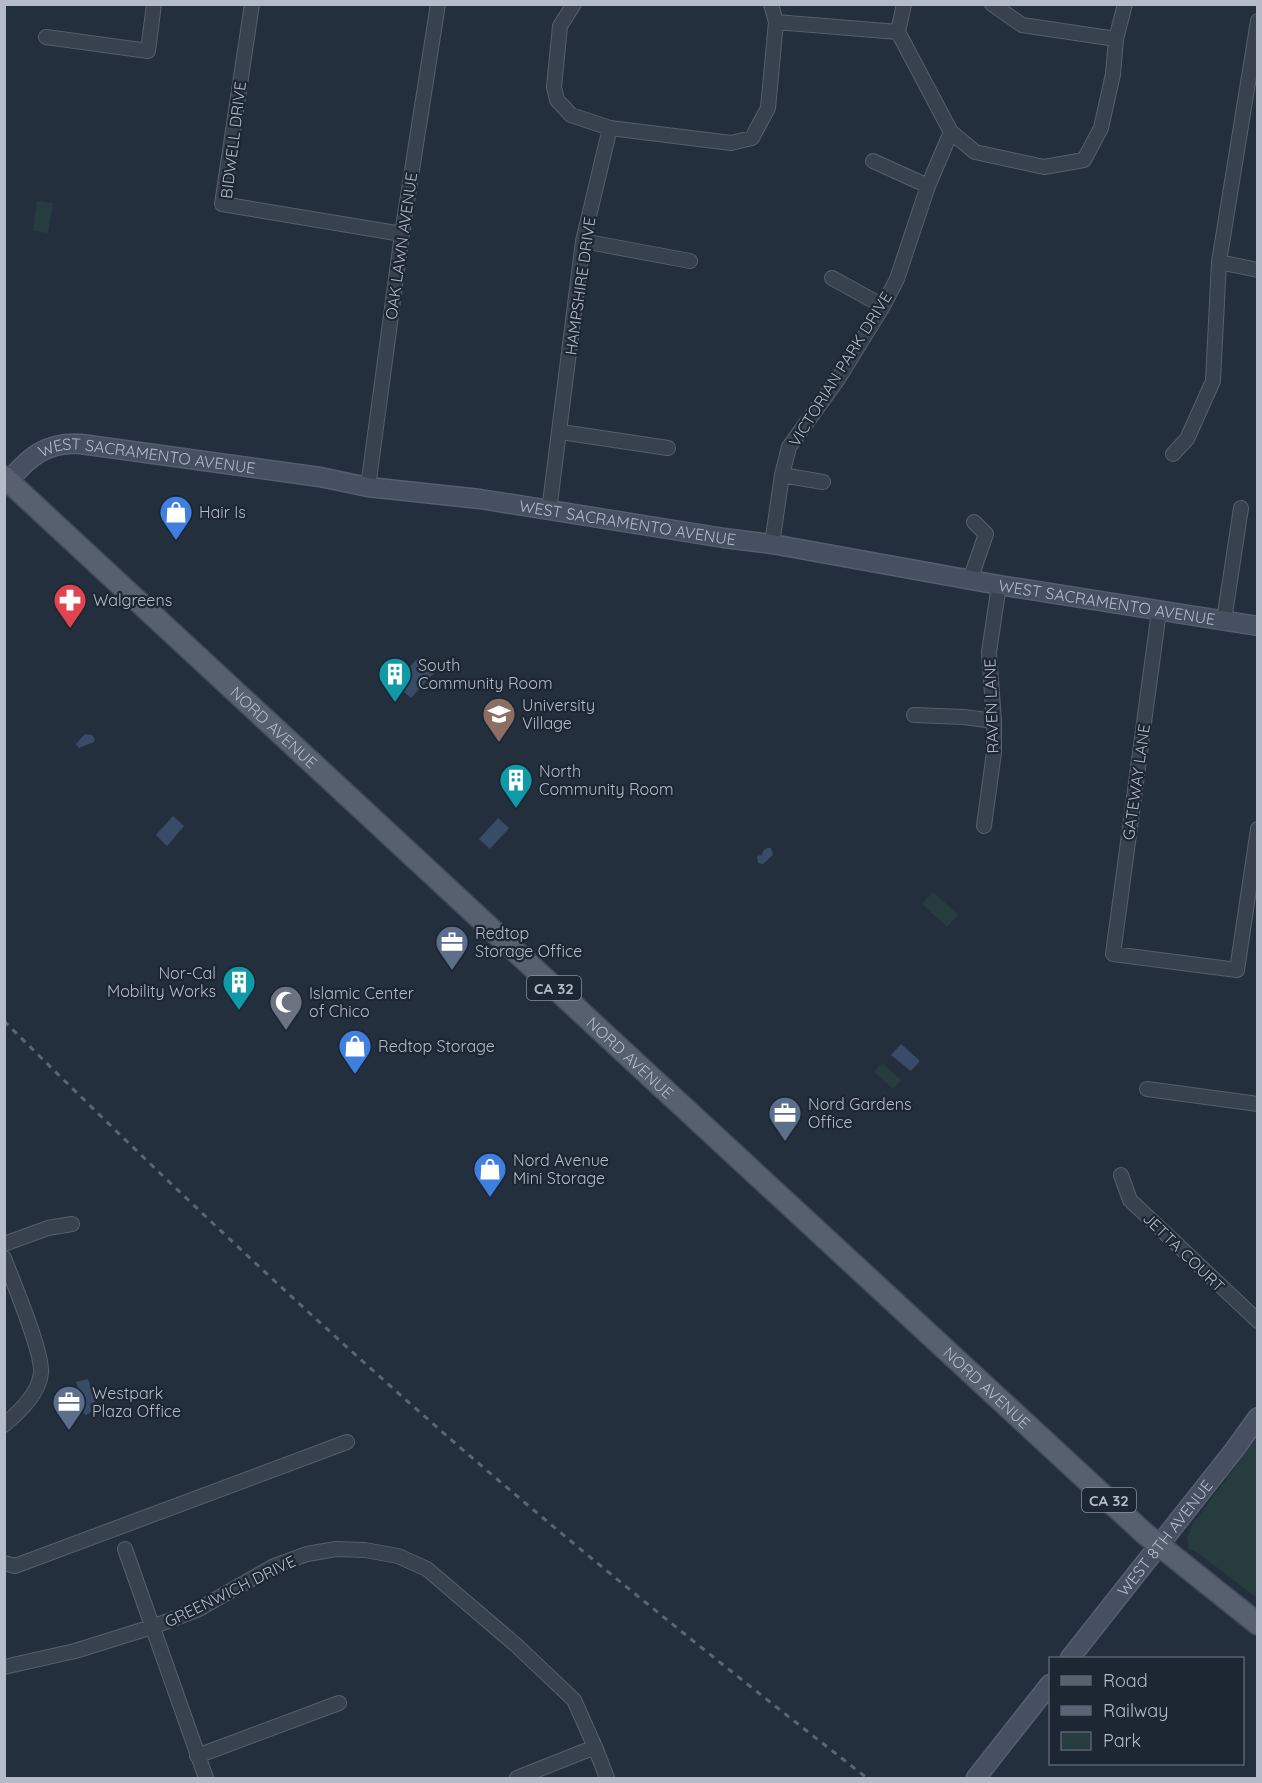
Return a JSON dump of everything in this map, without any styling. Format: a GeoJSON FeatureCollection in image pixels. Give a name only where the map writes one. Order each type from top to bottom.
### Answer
{"type":"FeatureCollection","features":[{"type":"Feature","properties":{"kind":"main road","name":"NORD AVENUE"},"geometry":{"type":"LineString","coordinates":[[6,476],[621,1050],[1158,1545],[1257,1624]]}},
{"type":"Feature","properties":{"kind":"street"},"geometry":{"type":"LineString","coordinates":[[46,37],[148,51],[154,4]]}},
{"type":"Feature","properties":{"kind":"street","name":"BIDWELL DRIVE"},"geometry":{"type":"LineString","coordinates":[[252,4],[222,204],[402,234]]}},
{"type":"Feature","properties":{"kind":"street","name":"OAK LAWN AVENUE"},"geometry":{"type":"LineString","coordinates":[[368,487],[402,234],[438,4]]}},
{"type":"Feature","properties":{"kind":"street"},"geometry":{"type":"LineString","coordinates":[[574,4],[560,26],[554,87],[557,100],[571,115],[610,128],[731,143],[752,138],[768,108],[776,22],[771,4]]}},
{"type":"Feature","properties":{"kind":"street"},"geometry":{"type":"LineString","coordinates":[[904,4],[898,32],[951,132],[975,152],[1044,167],[1084,160],[1101,128],[1113,74],[1116,39],[1125,4]]}},
{"type":"Feature","properties":{"kind":"street"},"geometry":{"type":"LineString","coordinates":[[996,5],[1022,25],[1116,39]]}},
{"type":"Feature","properties":{"kind":"street"},"geometry":{"type":"LineString","coordinates":[[1173,454],[1187,439],[1213,381],[1219,262],[1250,115],[1257,21]]}},
{"type":"Feature","properties":{"kind":"street"},"geometry":{"type":"LineString","coordinates":[[776,22],[898,32]]}},
{"type":"Feature","properties":{"kind":"street","name":"HAMPSHIRE DRIVE"},"geometry":{"type":"LineString","coordinates":[[549,511],[561,432],[583,242],[610,128]]}},
{"type":"Feature","properties":{"kind":"street","name":"VICTORIAN PARK DRIVE"},"geometry":{"type":"LineString","coordinates":[[772,544],[782,475],[789,447],[838,379],[897,279],[928,186],[951,132]]}},
{"type":"Feature","properties":{"kind":"street"},"geometry":{"type":"LineString","coordinates":[[873,161],[928,186]]}},
{"type":"Feature","properties":{"kind":"street"},"geometry":{"type":"LineString","coordinates":[[583,242],[690,261]]}},
{"type":"Feature","properties":{"kind":"street"},"geometry":{"type":"LineString","coordinates":[[1219,262],[1257,270]]}},
{"type":"Feature","properties":{"kind":"street"},"geometry":{"type":"LineString","coordinates":[[832,278],[883,306]]}},
{"type":"Feature","properties":{"kind":"street"},"geometry":{"type":"LineString","coordinates":[[561,432],[668,448]]}},
{"type":"Feature","properties":{"kind":"street","name":"WEST SACRAMENTO AVENUE"},"geometry":{"type":"LineString","coordinates":[[6,476],[43,450],[64,443],[320,477],[368,487],[480,499],[772,544],[969,580],[1257,626]]}},
{"type":"Feature","properties":{"kind":"street"},"geometry":{"type":"LineString","coordinates":[[782,475],[823,482]]}},
{"type":"Feature","properties":{"kind":"street"},"geometry":{"type":"LineString","coordinates":[[1224,620],[1240,508]]}},
{"type":"Feature","properties":{"kind":"street"},"geometry":{"type":"LineString","coordinates":[[969,580],[986,534],[974,522]]}},
{"type":"Feature","properties":{"kind":"street","name":"RAVEN LANE"},"geometry":{"type":"LineString","coordinates":[[984,826],[994,752],[989,652],[999,585]]}},
{"type":"Feature","properties":{"kind":"street","name":"GATEWAY LANE"},"geometry":{"type":"LineString","coordinates":[[1159,611],[1113,954],[1237,970],[1257,829]]}},
{"type":"Feature","properties":{"kind":"street"},"geometry":{"type":"LineString","coordinates":[[914,715],[994,721]]}},
{"type":"Feature","properties":{"kind":"street"},"geometry":{"type":"LineString","coordinates":[[1147,1089],[1257,1104]]}},
{"type":"Feature","properties":{"kind":"street","name":"JETTA COURT"},"geometry":{"type":"LineString","coordinates":[[1121,1175],[1130,1200],[1257,1321]]}},
{"type":"Feature","properties":{"kind":"street"},"geometry":{"type":"LineString","coordinates":[[4,1244],[48,1228],[72,1224]]}},
{"type":"Feature","properties":{"kind":"street"},"geometry":{"type":"LineString","coordinates":[[4,1258],[33,1337],[41,1367],[41,1375],[32,1397],[4,1425]]}},
{"type":"Feature","properties":{"kind":"street","name":"WEST 8TH AVENUE"},"geometry":{"type":"LineString","coordinates":[[1072,1657],[1235,1449],[1257,1417]]}},
{"type":"Feature","properties":{"kind":"street"},"geometry":{"type":"LineString","coordinates":[[4,1563],[15,1566],[347,1442]]}},
{"type":"Feature","properties":{"kind":"street"},"geometry":{"type":"LineString","coordinates":[[124,1549],[206,1779]]}},
{"type":"Feature","properties":{"kind":"street","name":"GREENWICH DRIVE"},"geometry":{"type":"LineString","coordinates":[[4,1667],[75,1651],[152,1628],[197,1610],[274,1566],[307,1554],[336,1549],[364,1550],[398,1556],[427,1569],[516,1645],[574,1700],[607,1779]]}},
{"type":"Feature","properties":{"kind":"street"},"geometry":{"type":"LineString","coordinates":[[976,1779],[1049,1685]]}},
{"type":"Feature","properties":{"kind":"street"},"geometry":{"type":"LineString","coordinates":[[197,1756],[339,1703]]}},
{"type":"Feature","properties":{"kind":"street"},"geometry":{"type":"LineString","coordinates":[[517,1779],[595,1747]]}},
{"type":"Feature","properties":{"kind":"green space"},"geometry":{"type":"Polygon","coordinates":[[[37,201],[53,203],[48,233],[33,231],[37,201]]]}},
{"type":"Feature","properties":{"kind":"green space"},"geometry":{"type":"Polygon","coordinates":[[[933,892],[958,915],[947,927],[922,904],[933,892]]]}},
{"type":"Feature","properties":{"kind":"green space"},"geometry":{"type":"Polygon","coordinates":[[[882,1063],[901,1080],[893,1089],[874,1072],[882,1063]]]}},
{"type":"Feature","properties":{"kind":"green space"},"geometry":{"type":"Polygon","coordinates":[[[1257,1438],[1257,1598],[1198,1553],[1189,1549],[1187,1538],[1192,1525],[1257,1438]]]}},
{"type":"Feature","properties":{"kind":"water"},"geometry":{"type":"Polygon","coordinates":[[[419,657],[435,672],[411,698],[394,683],[419,657]]]}},
{"type":"Feature","properties":{"kind":"water"},"geometry":{"type":"Polygon","coordinates":[[[85,734],[92,735],[94,742],[79,748],[76,744],[85,734]]]}},
{"type":"Feature","properties":{"kind":"water"},"geometry":{"type":"Polygon","coordinates":[[[173,816],[184,826],[167,846],[156,835],[173,816]]]}},
{"type":"Feature","properties":{"kind":"water"},"geometry":{"type":"Polygon","coordinates":[[[498,818],[509,828],[490,849],[479,839],[498,818]]]}},
{"type":"Feature","properties":{"kind":"water"},"geometry":{"type":"Polygon","coordinates":[[[767,848],[771,848],[773,855],[763,864],[758,863],[757,856],[762,855],[767,848]]]}},
{"type":"Feature","properties":{"kind":"water"},"geometry":{"type":"Polygon","coordinates":[[[901,1044],[920,1061],[911,1071],[891,1055],[901,1044]]]}},
{"type":"Feature","properties":{"kind":"water"},"geometry":{"type":"Polygon","coordinates":[[[88,1379],[95,1402],[90,1404],[91,1412],[86,1415],[83,1413],[84,1407],[76,1382],[88,1379]]]}},
{"type":"Feature","properties":{"kind":"railway"},"geometry":{"type":"LineString","coordinates":[[4,1021],[226,1236],[455,1443],[659,1613],[867,1778]]}},
{"type":"Feature","properties":{"kind":"place","name":"Hair Is"},"geometry":{"type":"Point","coordinates":[176,541]}},
{"type":"Feature","properties":{"kind":"place","name":"Walgreens"},"geometry":{"type":"Point","coordinates":[70,629]}},
{"type":"Feature","properties":{"kind":"place","name":"South Community Room"},"geometry":{"type":"Point","coordinates":[395,703]}},
{"type":"Feature","properties":{"kind":"place","name":"University Village"},"geometry":{"type":"Point","coordinates":[499,743]}},
{"type":"Feature","properties":{"kind":"place","name":"North Community Room"},"geometry":{"type":"Point","coordinates":[516,809]}},
{"type":"Feature","properties":{"kind":"place","name":"Redtop Storage Office"},"geometry":{"type":"Point","coordinates":[452,971]}},
{"type":"Feature","properties":{"kind":"place","name":"Nor-Cal Mobility Works"},"geometry":{"type":"Point","coordinates":[239,1011]}},
{"type":"Feature","properties":{"kind":"place","name":"Islamic Center of Chico"},"geometry":{"type":"Point","coordinates":[286,1031]}},
{"type":"Feature","properties":{"kind":"place","name":"Redtop Storage"},"geometry":{"type":"Point","coordinates":[355,1075]}},
{"type":"Feature","properties":{"kind":"place","name":"Nord Gardens Office"},"geometry":{"type":"Point","coordinates":[785,1142]}},
{"type":"Feature","properties":{"kind":"place","name":"Nord Avenue Mini Storage"},"geometry":{"type":"Point","coordinates":[490,1198]}},
{"type":"Feature","properties":{"kind":"place","name":"Westpark Plaza Office"},"geometry":{"type":"Point","coordinates":[69,1431]}}]}
